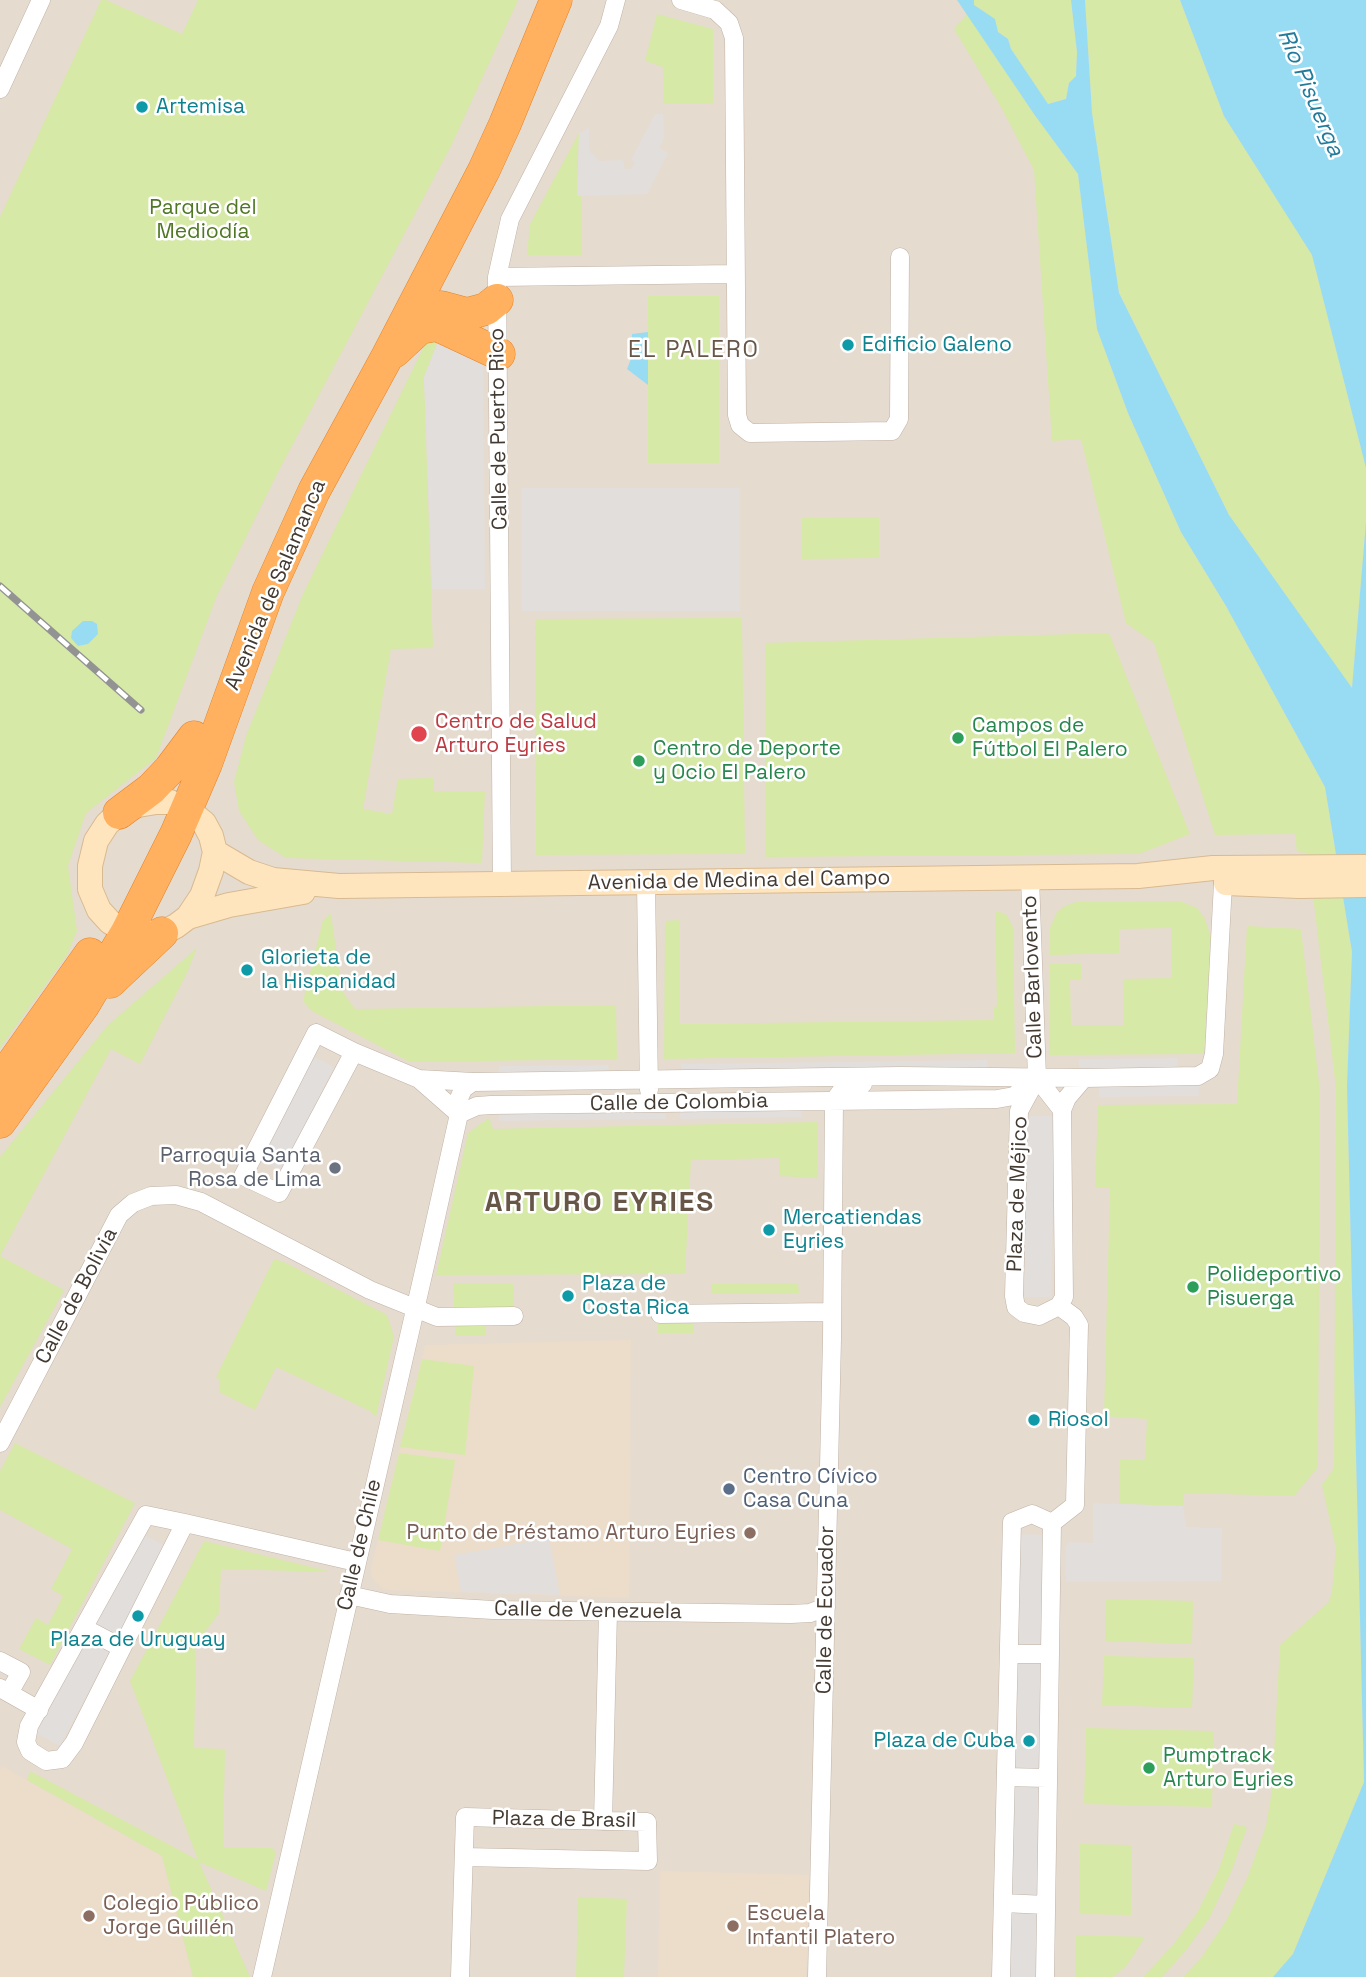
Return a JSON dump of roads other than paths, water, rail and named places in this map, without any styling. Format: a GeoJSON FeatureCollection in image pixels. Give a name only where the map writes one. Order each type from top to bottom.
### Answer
{"type":"FeatureCollection","features":[{"type":"Feature","properties":{"kind":"highway","name":"Avenida de Salamanca"},"geometry":{"type":"LineString","coordinates":[[179,805],[194,737],[256,568],[396,316],[536,0]]}},
{"type":"Feature","properties":{"kind":"highway","name":"Avenida de Salamanca"},"geometry":{"type":"LineString","coordinates":[[0,1122],[83,1006],[179,805],[268,592],[314,491],[387,357],[396,316],[429,278],[505,124],[556,0]]}},
{"type":"Feature","properties":{"kind":"highway"},"geometry":{"type":"LineString","coordinates":[[429,278],[441,306]]}},
{"type":"Feature","properties":{"kind":"highway"},"geometry":{"type":"LineString","coordinates":[[396,316],[441,306],[467,314],[486,309],[497,288]]}},
{"type":"Feature","properties":{"kind":"highway"},"geometry":{"type":"LineString","coordinates":[[387,357],[420,328],[437,325],[499,354]]}},
{"type":"Feature","properties":{"kind":"highway"},"geometry":{"type":"LineString","coordinates":[[119,813],[151,789],[194,737]]}},
{"type":"Feature","properties":{"kind":"highway"},"geometry":{"type":"LineString","coordinates":[[83,1006],[99,995],[121,970],[175,925]]}},
{"type":"Feature","properties":{"kind":"highway","name":"Avenida de Salamanca"},"geometry":{"type":"LineString","coordinates":[[0,1081],[68,988],[119,927]]}},
{"type":"Feature","properties":{"kind":"main road"},"geometry":{"type":"LineString","coordinates":[[119,927],[99,910],[90,888],[90,866],[96,841],[119,813],[138,805],[179,805],[204,823],[211,836],[215,852],[202,896],[175,925]]}},
{"type":"Feature","properties":{"kind":"main road","name":"Avenida de Medina del Campo"},"geometry":{"type":"LineString","coordinates":[[215,852],[249,872],[273,880],[339,886],[1138,876],[1223,883],[1299,877]]}},
{"type":"Feature","properties":{"kind":"main road"},"geometry":{"type":"LineString","coordinates":[[1299,877],[1366,867]]}},
{"type":"Feature","properties":{"kind":"main road","name":"Avenida de Medina del Campo"},"geometry":{"type":"LineString","coordinates":[[1138,876],[1213,868],[1299,877]]}},
{"type":"Feature","properties":{"kind":"main road"},"geometry":{"type":"LineString","coordinates":[[1299,877],[1366,886]]}},
{"type":"Feature","properties":{"kind":"main road","name":"Avenida de Medina del Campo"},"geometry":{"type":"LineString","coordinates":[[119,927],[175,925],[244,902],[339,886]]}},
{"type":"Feature","properties":{"kind":"street"},"geometry":{"type":"LineString","coordinates":[[0,89],[41,0]]}},
{"type":"Feature","properties":{"kind":"street","name":"Calle de Puerto Rico"},"geometry":{"type":"LineString","coordinates":[[502,884],[497,288],[510,219],[609,26],[616,0]]}},
{"type":"Feature","properties":{"kind":"street"},"geometry":{"type":"LineString","coordinates":[[681,0],[715,10],[729,23],[734,38],[737,415],[740,425],[750,433],[892,432],[899,419],[900,257]]}},
{"type":"Feature","properties":{"kind":"street"},"geometry":{"type":"LineString","coordinates":[[497,288],[736,274]]}},
{"type":"Feature","properties":{"kind":"street","name":"Calle Barlovento"},"geometry":{"type":"LineString","coordinates":[[1030,877],[1037,1078]]}},
{"type":"Feature","properties":{"kind":"street"},"geometry":{"type":"LineString","coordinates":[[646,883],[649,1103]]}},
{"type":"Feature","properties":{"kind":"street","name":"Calle de Colombia"},"geometry":{"type":"LineString","coordinates":[[419,1079],[472,1082],[1192,1077],[1210,1069],[1214,1054],[1223,883]]}},
{"type":"Feature","properties":{"kind":"street","name":"Calle de Colombia"},"geometry":{"type":"LineString","coordinates":[[354,1052],[279,1193],[243,1176],[316,1033],[419,1079],[459,1114],[477,1106],[491,1105],[1009,1098],[1037,1078]]}},
{"type":"Feature","properties":{"kind":"street"},"geometry":{"type":"LineString","coordinates":[[834,1101],[839,1092],[849,1085],[879,1084],[897,1077],[901,1100]]}},
{"type":"Feature","properties":{"kind":"street","name":"Plaza de Méjico"},"geometry":{"type":"LineString","coordinates":[[1062,1110],[1037,1078],[1018,1111],[1014,1296],[1016,1307],[1024,1313],[1039,1316],[1059,1306],[1064,1297],[1062,1110],[1067,1098],[1084,1078]]}},
{"type":"Feature","properties":{"kind":"street"},"geometry":{"type":"LineString","coordinates":[[459,1114],[458,1101],[463,1089],[472,1082]]}},
{"type":"Feature","properties":{"kind":"street","name":"Calle de Ecuador"},"geometry":{"type":"LineString","coordinates":[[817,1977],[834,1101]]}},
{"type":"Feature","properties":{"kind":"street","name":"Calle de Chile"},"geometry":{"type":"LineString","coordinates":[[262,1977],[459,1114]]}},
{"type":"Feature","properties":{"kind":"street","name":"Calle de Bolivia"},"geometry":{"type":"LineString","coordinates":[[0,1443],[119,1215],[133,1203],[151,1196],[176,1195],[201,1202],[370,1290],[437,1317],[514,1316]]}},
{"type":"Feature","properties":{"kind":"street"},"geometry":{"type":"LineString","coordinates":[[1052,1523],[1075,1506],[1079,1325],[1074,1317],[1059,1306]]}},
{"type":"Feature","properties":{"kind":"street"},"geometry":{"type":"LineString","coordinates":[[660,1314],[832,1312]]}},
{"type":"Feature","properties":{"kind":"street"},"geometry":{"type":"LineString","coordinates":[[1002,1977],[1013,1522],[1032,1514],[1052,1523]]}},
{"type":"Feature","properties":{"kind":"street"},"geometry":{"type":"LineString","coordinates":[[185,1523],[74,1743],[62,1759],[46,1761],[30,1751],[26,1742],[29,1726],[146,1515],[185,1523],[356,1562]]}},
{"type":"Feature","properties":{"kind":"street"},"geometry":{"type":"LineString","coordinates":[[1045,1977],[1052,1523]]}},
{"type":"Feature","properties":{"kind":"street","name":"Calle de Venezuela"},"geometry":{"type":"LineString","coordinates":[[349,1595],[390,1604],[608,1612],[791,1614],[810,1613],[826,1607]]}},
{"type":"Feature","properties":{"kind":"street"},"geometry":{"type":"LineString","coordinates":[[603,1821],[608,1612]]}},
{"type":"Feature","properties":{"kind":"street"},"geometry":{"type":"LineString","coordinates":[[84,1628],[122,1648]]}},
{"type":"Feature","properties":{"kind":"street"},"geometry":{"type":"LineString","coordinates":[[1009,1654],[1049,1654]]}},
{"type":"Feature","properties":{"kind":"street"},"geometry":{"type":"LineString","coordinates":[[0,1661],[20,1672],[4,1691],[39,1710]]}},
{"type":"Feature","properties":{"kind":"street"},"geometry":{"type":"LineString","coordinates":[[1006,1777],[1047,1778]]}},
{"type":"Feature","properties":{"kind":"street","name":"Plaza de Brasil"},"geometry":{"type":"LineString","coordinates":[[465,1817],[647,1822],[648,1861],[464,1857],[465,1817]]}},
{"type":"Feature","properties":{"kind":"street"},"geometry":{"type":"LineString","coordinates":[[460,1977],[464,1857]]}},
{"type":"Feature","properties":{"kind":"street"},"geometry":{"type":"LineString","coordinates":[[1003,1903],[1046,1905]]}},
{"type":"Feature","properties":{"kind":"water"},"geometry":{"type":"Polygon","coordinates":[[[957,0],[974,0],[974,5],[995,19],[998,32],[1008,39],[1011,49],[1048,104],[1066,99],[1069,83],[1076,76],[1077,52],[1071,0],[1085,0],[1092,113],[1119,293],[1229,515],[1352,688],[1366,522],[1366,1977],[1273,1977],[1293,1954],[1364,1782],[1347,1086],[1352,952],[1325,787],[1226,606],[1181,532],[1128,413],[1097,329],[1078,174],[957,0]]]}},
{"type":"Feature","properties":{"kind":"water","name":"Río Pisuerga"},"geometry":{"type":"Polygon","coordinates":[[[1180,0],[1366,0],[1366,468],[1312,255],[1224,116],[1180,0]]]}},
{"type":"Feature","properties":{"kind":"water"},"geometry":{"type":"Polygon","coordinates":[[[648,332],[648,385],[627,369],[631,359],[632,334],[648,332]]]}},
{"type":"Feature","properties":{"kind":"water"},"geometry":{"type":"Polygon","coordinates":[[[83,621],[97,624],[98,634],[88,644],[78,646],[71,638],[72,631],[83,621]]]}},
{"type":"Feature","properties":{"kind":"railway"},"geometry":{"type":"LineString","coordinates":[[0,586],[141,710]]}},
{"type":"Feature","properties":{"kind":"place","name":"Artemisa"},"geometry":{"type":"Point","coordinates":[142,107]}},
{"type":"Feature","properties":{"kind":"place","name":"Edificio Galeno"},"geometry":{"type":"Point","coordinates":[848,345]}},
{"type":"Feature","properties":{"kind":"place","name":"Centro de Salud Arturo Eyries"},"geometry":{"type":"Point","coordinates":[419,734]}},
{"type":"Feature","properties":{"kind":"place","name":"Campos de Fútbol El Palero"},"geometry":{"type":"Point","coordinates":[958,738]}},
{"type":"Feature","properties":{"kind":"place","name":"Centro de Deporte y Ocio El Palero"},"geometry":{"type":"Point","coordinates":[639,761]}},
{"type":"Feature","properties":{"kind":"place","name":"Glorieta de la Hispanidad"},"geometry":{"type":"Point","coordinates":[247,970]}},
{"type":"Feature","properties":{"kind":"place","name":"Parroquia Santa Rosa de Lima"},"geometry":{"type":"Point","coordinates":[335,1168]}},
{"type":"Feature","properties":{"kind":"place","name":"Mercatiendas Eyries"},"geometry":{"type":"Point","coordinates":[769,1230]}},
{"type":"Feature","properties":{"kind":"place","name":"Polideportivo Pisuerga"},"geometry":{"type":"Point","coordinates":[1193,1287]}},
{"type":"Feature","properties":{"kind":"place","name":"Plaza de Costa Rica"},"geometry":{"type":"Point","coordinates":[568,1296]}},
{"type":"Feature","properties":{"kind":"place","name":"Riosol"},"geometry":{"type":"Point","coordinates":[1034,1420]}},
{"type":"Feature","properties":{"kind":"place","name":"Centro Cívico Casa Cuna"},"geometry":{"type":"Point","coordinates":[729,1489]}},
{"type":"Feature","properties":{"kind":"place","name":"Punto de Préstamo Arturo Eyries"},"geometry":{"type":"Point","coordinates":[750,1533]}},
{"type":"Feature","properties":{"kind":"place","name":"Plaza de Uruguay"},"geometry":{"type":"Point","coordinates":[138,1616]}},
{"type":"Feature","properties":{"kind":"place","name":"Plaza de Cuba"},"geometry":{"type":"Point","coordinates":[1029,1741]}},
{"type":"Feature","properties":{"kind":"place","name":"Pumptrack Arturo Eyries"},"geometry":{"type":"Point","coordinates":[1149,1768]}},
{"type":"Feature","properties":{"kind":"place","name":"Colegio Público Jorge Guillén"},"geometry":{"type":"Point","coordinates":[89,1916]}},
{"type":"Feature","properties":{"kind":"place","name":"Escuela Infantil Platero"},"geometry":{"type":"Point","coordinates":[733,1926]}},
{"type":"Feature","properties":{"kind":"district","name":"EL PALERO"},"geometry":{"type":"Point","coordinates":[694,351]}},
{"type":"Feature","properties":{"kind":"district","name":"ARTURO EYRIES"},"geometry":{"type":"Point","coordinates":[600,1203]}},
{"type":"Feature","properties":{"kind":"park label","name":"Parque del Mediodía"},"geometry":{"type":"Point","coordinates":[203,220]}}]}
